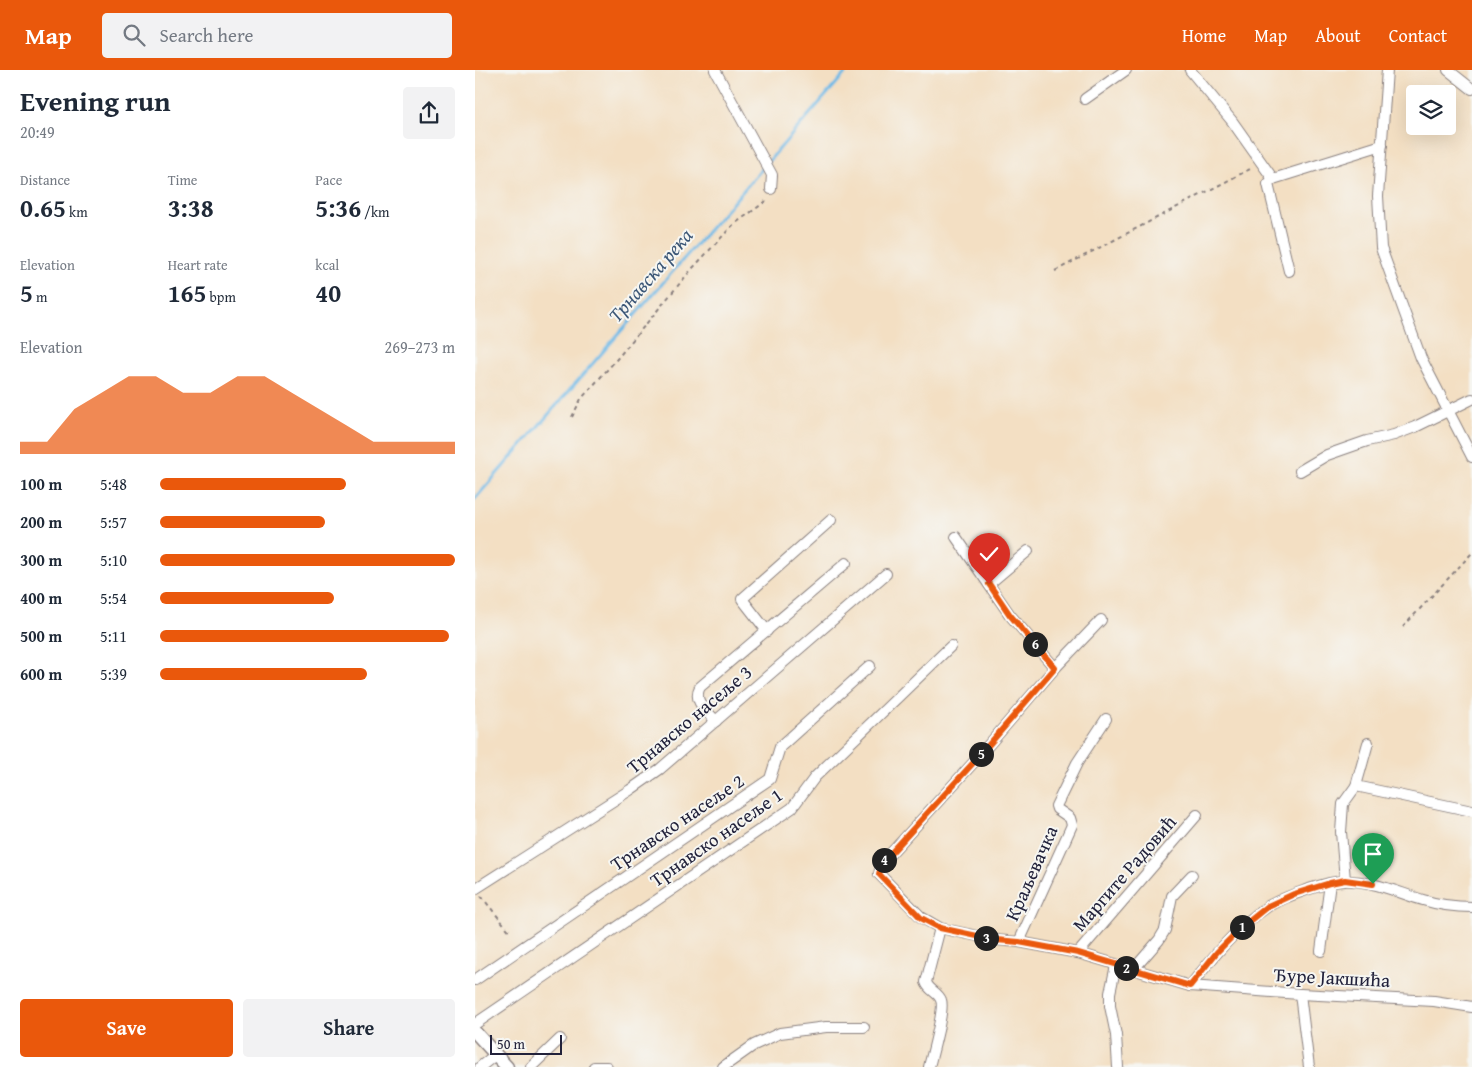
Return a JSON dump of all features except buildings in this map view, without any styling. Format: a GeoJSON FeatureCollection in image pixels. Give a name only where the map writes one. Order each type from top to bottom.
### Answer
{"type":"FeatureCollection","features":[{"type":"Feature","properties":{"kind":"main road"},"geometry":{"type":"LineString","coordinates":[[475,1032],[507,1067]]}},
{"type":"Feature","properties":{"kind":"street"},"geometry":{"type":"LineString","coordinates":[[715,70],[772,175],[771,189]]}},
{"type":"Feature","properties":{"kind":"street"},"geometry":{"type":"LineString","coordinates":[[1085,99],[1126,70]]}},
{"type":"Feature","properties":{"kind":"street"},"geometry":{"type":"LineString","coordinates":[[1190,70],[1232,121],[1273,179]]}},
{"type":"Feature","properties":{"kind":"street"},"geometry":{"type":"LineString","coordinates":[[1387,70],[1378,196],[1381,248],[1421,358],[1472,457]]}},
{"type":"Feature","properties":{"kind":"street"},"geometry":{"type":"LineString","coordinates":[[1448,70],[1472,89]]}},
{"type":"Feature","properties":{"kind":"street"},"geometry":{"type":"LineString","coordinates":[[1289,271],[1268,184],[1273,179],[1382,145]]}},
{"type":"Feature","properties":{"kind":"street"},"geometry":{"type":"LineString","coordinates":[[1300,471],[1327,456],[1367,441],[1408,430],[1472,399]]}},
{"type":"Feature","properties":{"kind":"street"},"geometry":{"type":"LineString","coordinates":[[767,631],[742,599],[831,520]]}},
{"type":"Feature","properties":{"kind":"street"},"geometry":{"type":"LineString","coordinates":[[956,537],[1010,615],[1055,668]]}},
{"type":"Feature","properties":{"kind":"street"},"geometry":{"type":"LineString","coordinates":[[989,584],[1028,551]]}},
{"type":"Feature","properties":{"kind":"street"},"geometry":{"type":"LineString","coordinates":[[716,721],[697,699],[697,692],[700,687],[846,563]]}},
{"type":"Feature","properties":{"kind":"street","name":"Трнавско насеље 3"},"geometry":{"type":"LineString","coordinates":[[475,889],[660,769],[886,574]]}},
{"type":"Feature","properties":{"kind":"street","name":"Маргите Радовић"},"geometry":{"type":"LineString","coordinates":[[1101,620],[1055,668],[974,762],[882,863],[879,874],[921,918],[940,928],[996,940],[1019,942],[1078,953],[1190,986]]}},
{"type":"Feature","properties":{"kind":"street","name":"Трнавско насеље 1"},"geometry":{"type":"LineString","coordinates":[[475,1024],[792,808],[815,777],[951,646]]}},
{"type":"Feature","properties":{"kind":"street","name":"Трнавско насеље 2"},"geometry":{"type":"LineString","coordinates":[[475,980],[770,780],[780,748],[870,666]]}},
{"type":"Feature","properties":{"kind":"street","name":"Краљевачка"},"geometry":{"type":"LineString","coordinates":[[1019,942],[1072,825],[1071,818],[1057,809],[1056,806],[1077,763],[1106,719]]}},
{"type":"Feature","properties":{"kind":"street"},"geometry":{"type":"LineString","coordinates":[[1345,880],[1341,832],[1343,804],[1356,786],[1368,743]]}},
{"type":"Feature","properties":{"kind":"street"},"geometry":{"type":"LineString","coordinates":[[1356,786],[1472,811]]}},
{"type":"Feature","properties":{"kind":"street","name":"Маргите Радовић"},"geometry":{"type":"LineString","coordinates":[[1078,953],[1197,815]]}},
{"type":"Feature","properties":{"kind":"street"},"geometry":{"type":"LineString","coordinates":[[1133,970],[1162,935],[1165,930],[1172,896],[1192,874]]}},
{"type":"Feature","properties":{"kind":"street"},"geometry":{"type":"LineString","coordinates":[[1190,986],[1217,952],[1242,927],[1268,906],[1294,894],[1330,883],[1345,880],[1373,884],[1425,901],[1457,907],[1472,907]]}},
{"type":"Feature","properties":{"kind":"street"},"geometry":{"type":"LineString","coordinates":[[1321,951],[1330,883]]}},
{"type":"Feature","properties":{"kind":"street"},"geometry":{"type":"LineString","coordinates":[[929,1067],[942,1006],[938,995],[928,988],[926,982],[940,928]]}},
{"type":"Feature","properties":{"kind":"street"},"geometry":{"type":"LineString","coordinates":[[1117,965],[1110,993],[1118,1067]]}},
{"type":"Feature","properties":{"kind":"street","name":"Ђуре Јакшића"},"geometry":{"type":"LineString","coordinates":[[1190,986],[1300,994],[1435,1000],[1472,1007]]}},
{"type":"Feature","properties":{"kind":"street"},"geometry":{"type":"LineString","coordinates":[[1300,994],[1309,1067]]}},
{"type":"Feature","properties":{"kind":"street"},"geometry":{"type":"LineString","coordinates":[[723,1067],[754,1045],[780,1033],[825,1028],[864,1028]]}},
{"type":"Feature","properties":{"kind":"street"},"geometry":{"type":"LineString","coordinates":[[531,1067],[560,1039]]}},
{"type":"Feature","properties":{"kind":"street"},"geometry":{"type":"LineString","coordinates":[[480,1067],[495,1055]]}},
{"type":"Feature","properties":{"kind":"street"},"geometry":{"type":"LineString","coordinates":[[594,1067],[607,1067]]}},
{"type":"Feature","properties":{"kind":"path"},"geometry":{"type":"LineString","coordinates":[[1055,271],[1261,163]]}},
{"type":"Feature","properties":{"kind":"path"},"geometry":{"type":"LineString","coordinates":[[572,417],[581,399],[691,270],[733,225],[765,202],[771,189]]}},
{"type":"Feature","properties":{"kind":"path"},"geometry":{"type":"LineString","coordinates":[[1403,627],[1472,553]]}},
{"type":"Feature","properties":{"kind":"path"},"geometry":{"type":"LineString","coordinates":[[475,889],[511,932]]}},
{"type":"Feature","properties":{"kind":"waterway","name":"Трнавска река"},"geometry":{"type":"LineString","coordinates":[[475,499],[848,70]]}},
{"type":"Feature","properties":{"kind":"route"},"geometry":{"type":"LineString","coordinates":[[989,584],[1010,615],[1055,668],[974,762],[882,863],[879,874],[921,918],[940,928],[996,940],[1019,942],[1078,953],[1190,986],[1217,952],[1242,927],[1268,906],[1294,894],[1330,883],[1345,880],[1373,884]]}}]}
